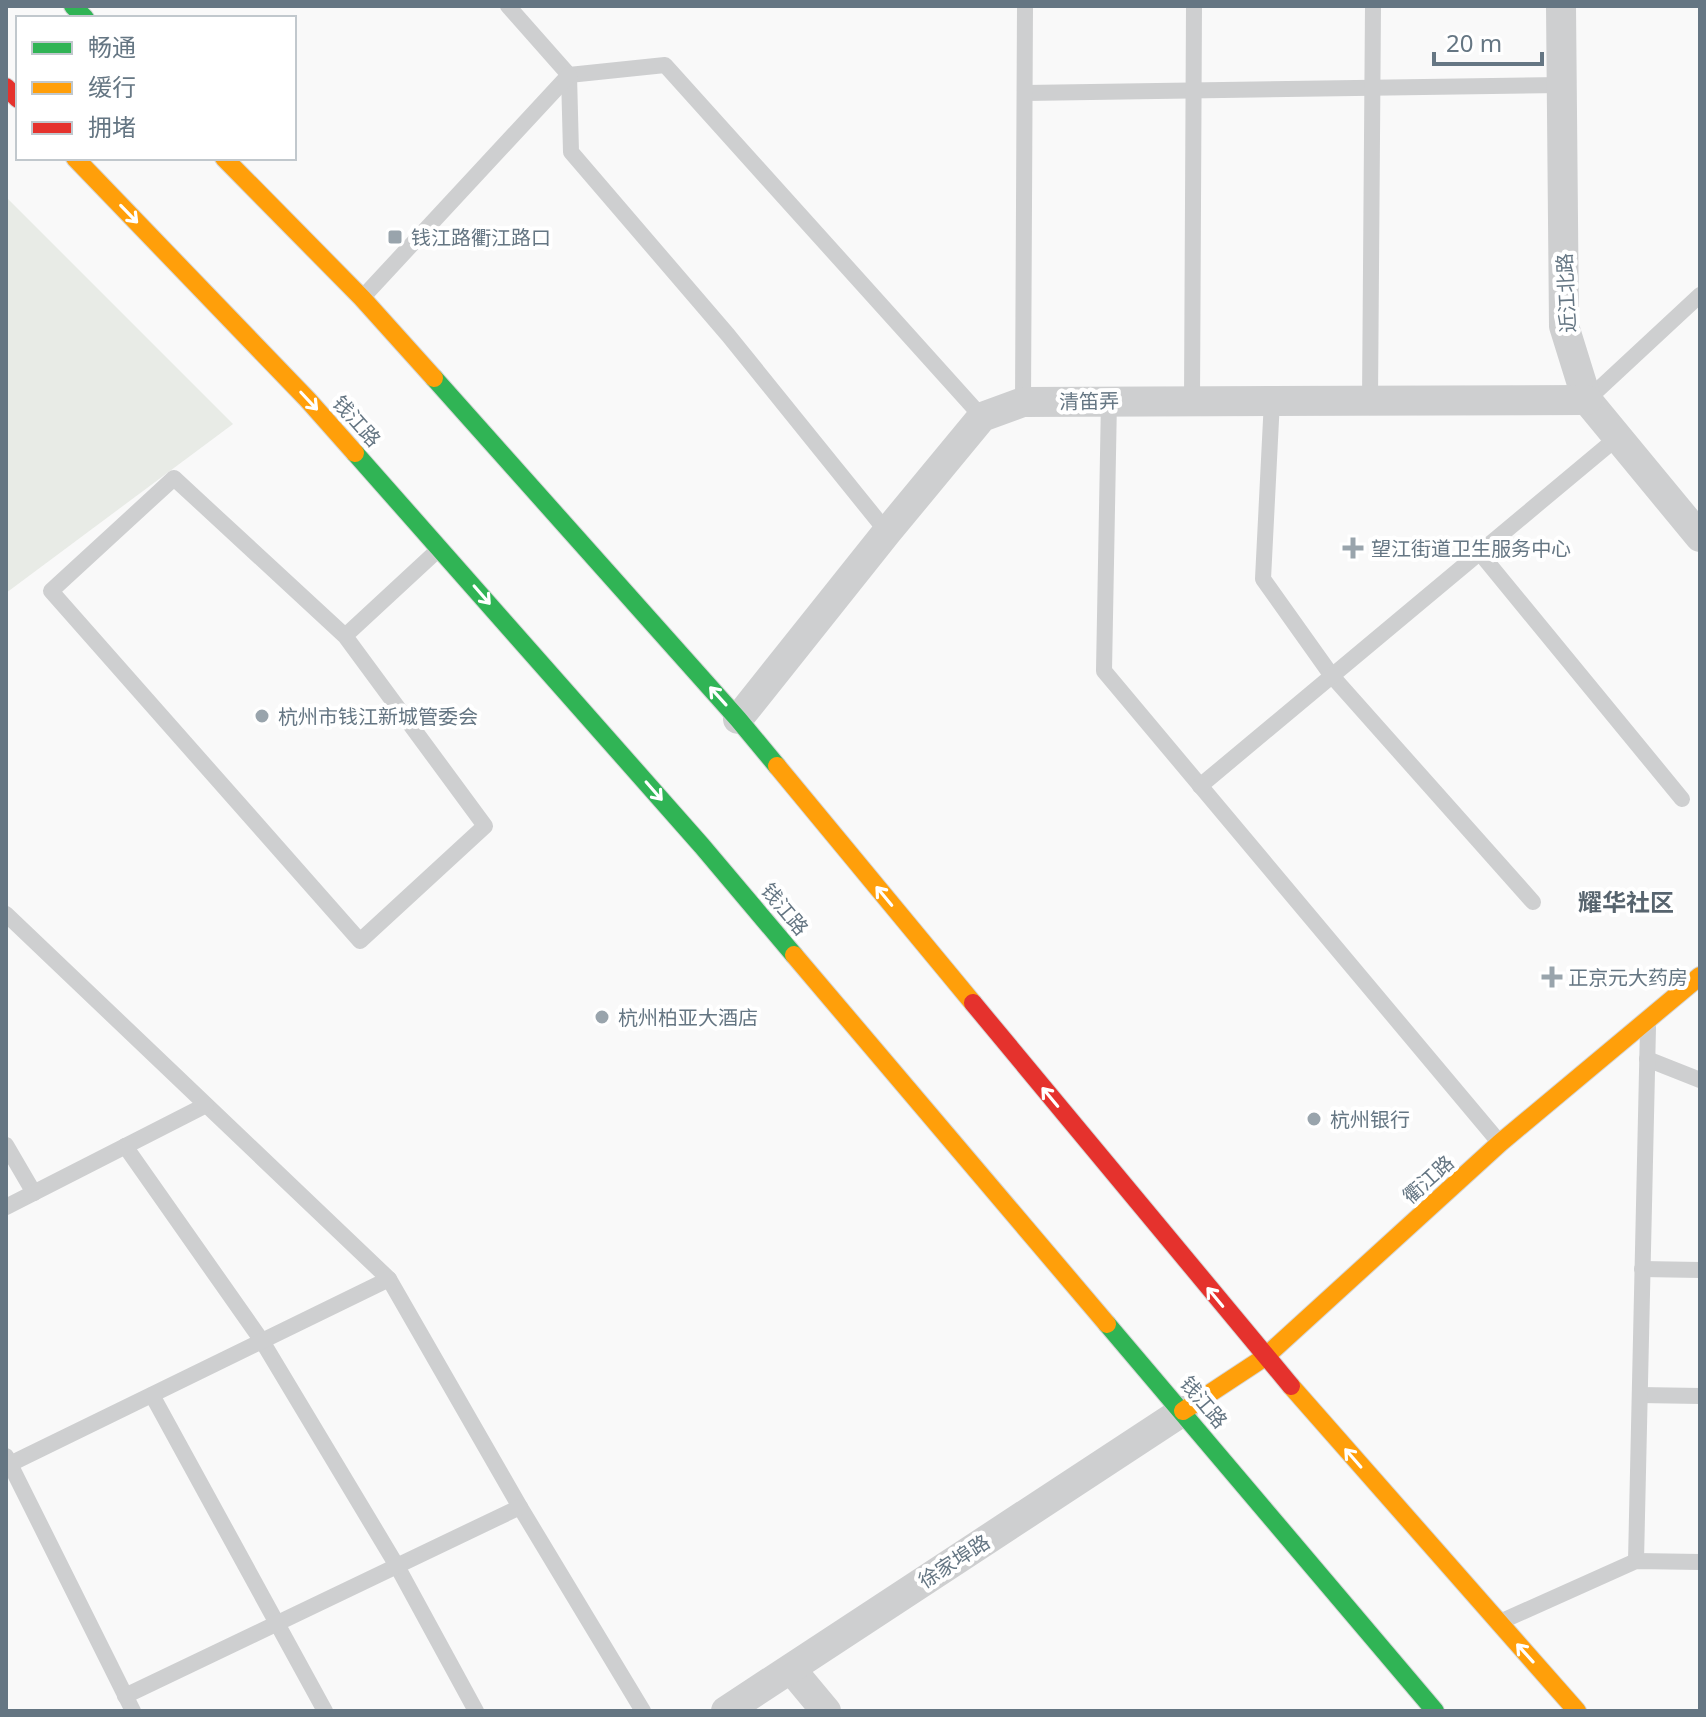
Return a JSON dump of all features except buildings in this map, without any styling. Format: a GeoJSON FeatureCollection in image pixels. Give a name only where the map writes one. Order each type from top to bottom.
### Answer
{"type":"FeatureCollection","features":[{"type":"Feature","properties":{"kind":"main road","name":"钱江路"},"geometry":{"type":"LineString","coordinates":[[77,160],[308,400],[702,846],[1435,1711]]}},
{"type":"Feature","properties":{"kind":"main road"},"geometry":{"type":"LineString","coordinates":[[226,160],[362,298],[738,719],[1265,1357],[1577,1711]]}},
{"type":"Feature","properties":{"kind":"main road","name":"衢江路"},"geometry":{"type":"LineString","coordinates":[[1183,1411],[1265,1357],[1500,1143],[1700,976]]}},
{"type":"Feature","properties":{"kind":"street","name":"近江北路"},"geometry":{"type":"LineString","coordinates":[[1561,6],[1564,326],[1587,400],[1700,537]]}},
{"type":"Feature","properties":{"kind":"street","name":"清笛弄"},"geometry":{"type":"LineString","coordinates":[[982,417],[1023,402],[1587,400]]}},
{"type":"Feature","properties":{"kind":"street"},"geometry":{"type":"LineString","coordinates":[[738,719],[982,417]]}},
{"type":"Feature","properties":{"kind":"street","name":"徐家埠路"},"geometry":{"type":"LineString","coordinates":[[726,1711],[1183,1411]]}},
{"type":"Feature","properties":{"kind":"street"},"geometry":{"type":"LineString","coordinates":[[791,1669],[826,1711]]}},
{"type":"Feature","properties":{"kind":"lane"},"geometry":{"type":"LineString","coordinates":[[508,6],[569,75],[571,152],[728,335],[887,532]]}},
{"type":"Feature","properties":{"kind":"lane"},"geometry":{"type":"LineString","coordinates":[[1023,402],[1025,6]]}},
{"type":"Feature","properties":{"kind":"lane"},"geometry":{"type":"LineString","coordinates":[[1192,400],[1194,6]]}},
{"type":"Feature","properties":{"kind":"lane"},"geometry":{"type":"LineString","coordinates":[[1370,400],[1373,6]]}},
{"type":"Feature","properties":{"kind":"lane"},"geometry":{"type":"LineString","coordinates":[[362,298],[569,75],[665,65],[982,417]]}},
{"type":"Feature","properties":{"kind":"lane"},"geometry":{"type":"LineString","coordinates":[[1025,93],[1562,85]]}},
{"type":"Feature","properties":{"kind":"lane"},"geometry":{"type":"LineString","coordinates":[[1587,400],[1700,295]]}},
{"type":"Feature","properties":{"kind":"lane"},"geometry":{"type":"LineString","coordinates":[[1109,400],[1104,671],[1500,1143]]}},
{"type":"Feature","properties":{"kind":"lane"},"geometry":{"type":"LineString","coordinates":[[1272,400],[1263,579],[1332,676],[1533,902]]}},
{"type":"Feature","properties":{"kind":"lane"},"geometry":{"type":"LineString","coordinates":[[1200,786],[1618,437]]}},
{"type":"Feature","properties":{"kind":"lane"},"geometry":{"type":"LineString","coordinates":[[174,478],[345,636],[485,826],[360,941],[51,591],[174,478]]}},
{"type":"Feature","properties":{"kind":"lane"},"geometry":{"type":"LineString","coordinates":[[345,636],[440,548]]}},
{"type":"Feature","properties":{"kind":"lane"},"geometry":{"type":"LineString","coordinates":[[1480,553],[1682,799]]}},
{"type":"Feature","properties":{"kind":"lane"},"geometry":{"type":"LineString","coordinates":[[6,914],[389,1279],[520,1507],[643,1711]]}},
{"type":"Feature","properties":{"kind":"lane"},"geometry":{"type":"LineString","coordinates":[[1636,1561],[1648,1020]]}},
{"type":"Feature","properties":{"kind":"lane"},"geometry":{"type":"LineString","coordinates":[[1647,1059],[1700,1080]]}},
{"type":"Feature","properties":{"kind":"lane"},"geometry":{"type":"LineString","coordinates":[[6,1207],[206,1105]]}},
{"type":"Feature","properties":{"kind":"lane"},"geometry":{"type":"LineString","coordinates":[[6,1145],[34,1193]]}},
{"type":"Feature","properties":{"kind":"lane"},"geometry":{"type":"LineString","coordinates":[[125,1146],[262,1341],[397,1566],[476,1711]]}},
{"type":"Feature","properties":{"kind":"lane"},"geometry":{"type":"LineString","coordinates":[[1642,1269],[1700,1270]]}},
{"type":"Feature","properties":{"kind":"lane"},"geometry":{"type":"LineString","coordinates":[[389,1279],[152,1395],[8,1460],[129,1704],[279,1623],[520,1507]]}},
{"type":"Feature","properties":{"kind":"lane"},"geometry":{"type":"LineString","coordinates":[[152,1395],[325,1711]]}},
{"type":"Feature","properties":{"kind":"lane"},"geometry":{"type":"LineString","coordinates":[[1640,1395],[1700,1396]]}},
{"type":"Feature","properties":{"kind":"lane"},"geometry":{"type":"LineString","coordinates":[[1498,1623],[1636,1561],[1700,1562]]}},
{"type":"Feature","properties":{"kind":"shaded area"},"geometry":{"type":"Polygon","coordinates":[[[6,197],[233,424],[6,593],[6,197]]]}},
{"type":"Feature","properties":{"kind":"traffic: fast"},"geometry":{"type":"LineString","coordinates":[[73,6],[83,16]]}},
{"type":"Feature","properties":{"kind":"traffic: fast"},"geometry":{"type":"LineString","coordinates":[[434,378],[777,766]]}},
{"type":"Feature","properties":{"kind":"traffic: fast"},"geometry":{"type":"LineString","coordinates":[[355,453],[702,846],[794,955]]}},
{"type":"Feature","properties":{"kind":"traffic: fast"},"geometry":{"type":"LineString","coordinates":[[1107,1324],[1435,1711]]}},
{"type":"Feature","properties":{"kind":"traffic: slow"},"geometry":{"type":"LineString","coordinates":[[77,160],[355,453]]}},
{"type":"Feature","properties":{"kind":"traffic: slow"},"geometry":{"type":"LineString","coordinates":[[226,160],[362,298],[434,378]]}},
{"type":"Feature","properties":{"kind":"traffic: slow"},"geometry":{"type":"LineString","coordinates":[[777,766],[973,1003]]}},
{"type":"Feature","properties":{"kind":"traffic: slow"},"geometry":{"type":"LineString","coordinates":[[794,955],[1107,1324]]}},
{"type":"Feature","properties":{"kind":"traffic: slow"},"geometry":{"type":"LineString","coordinates":[[1183,1411],[1265,1357],[1500,1143],[1700,976]]}},
{"type":"Feature","properties":{"kind":"traffic: slow"},"geometry":{"type":"LineString","coordinates":[[1291,1386],[1577,1711]]}},
{"type":"Feature","properties":{"kind":"traffic: jam"},"geometry":{"type":"LineString","coordinates":[[6,87],[16,97]]}},
{"type":"Feature","properties":{"kind":"traffic: jam"},"geometry":{"type":"LineString","coordinates":[[973,1003],[1291,1386]]}},
{"type":"Feature","properties":{"kind":"place","name":"钱江路衢江路口"},"geometry":{"type":"Point","coordinates":[395,237]}},
{"type":"Feature","properties":{"kind":"place","name":"望江街道卫生服务中心"},"geometry":{"type":"Point","coordinates":[1353,548]}},
{"type":"Feature","properties":{"kind":"place","name":"杭州市钱江新城管委会"},"geometry":{"type":"Point","coordinates":[262,716]}},
{"type":"Feature","properties":{"kind":"place","name":"正京元大药房"},"geometry":{"type":"Point","coordinates":[1552,977]}},
{"type":"Feature","properties":{"kind":"place","name":"杭州柏亚大酒店"},"geometry":{"type":"Point","coordinates":[602,1017]}},
{"type":"Feature","properties":{"kind":"place","name":"杭州银行"},"geometry":{"type":"Point","coordinates":[1314,1119]}},
{"type":"Feature","properties":{"kind":"district","name":"耀华社区"},"geometry":{"type":"Point","coordinates":[1626,901]}}]}
